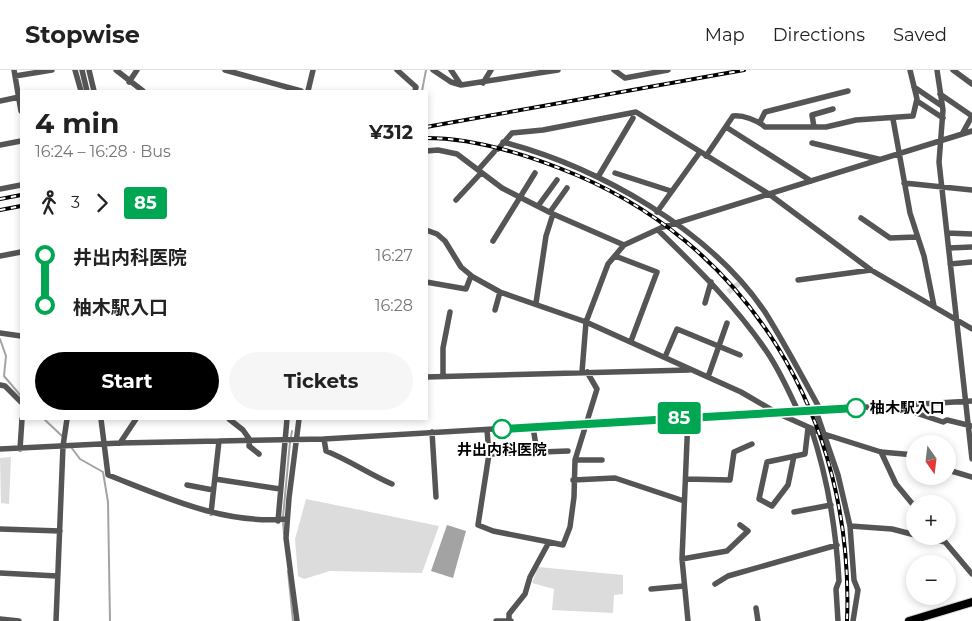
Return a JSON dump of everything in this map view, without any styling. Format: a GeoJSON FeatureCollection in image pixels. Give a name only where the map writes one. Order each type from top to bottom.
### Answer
{"type":"FeatureCollection","features":[{"type":"Feature","properties":{"kind":"main road"},"geometry":{"type":"LineString","coordinates":[[909,621],[972,602]]}},
{"type":"Feature","properties":{"kind":"street"},"geometry":{"type":"LineString","coordinates":[[20,104],[15,73],[52,70]]}},
{"type":"Feature","properties":{"kind":"street"},"geometry":{"type":"LineString","coordinates":[[75,70],[81,90]]}},
{"type":"Feature","properties":{"kind":"street"},"geometry":{"type":"LineString","coordinates":[[82,70],[87,90]]}},
{"type":"Feature","properties":{"kind":"street"},"geometry":{"type":"LineString","coordinates":[[89,70],[94,90]]}},
{"type":"Feature","properties":{"kind":"street"},"geometry":{"type":"LineString","coordinates":[[116,70],[141,90]]}},
{"type":"Feature","properties":{"kind":"street"},"geometry":{"type":"LineString","coordinates":[[129,82],[137,70]]}},
{"type":"Feature","properties":{"kind":"street"},"geometry":{"type":"LineString","coordinates":[[225,70],[297,90]]}},
{"type":"Feature","properties":{"kind":"street"},"geometry":{"type":"LineString","coordinates":[[308,90],[313,70]]}},
{"type":"Feature","properties":{"kind":"street"},"geometry":{"type":"LineString","coordinates":[[397,70],[416,87],[415,90]]}},
{"type":"Feature","properties":{"kind":"street"},"geometry":{"type":"LineString","coordinates":[[433,70],[451,82],[461,85],[558,70]]}},
{"type":"Feature","properties":{"kind":"street"},"geometry":{"type":"LineString","coordinates":[[451,70],[461,85]]}},
{"type":"Feature","properties":{"kind":"street"},"geometry":{"type":"LineString","coordinates":[[483,83],[491,70]]}},
{"type":"Feature","properties":{"kind":"street"},"geometry":{"type":"LineString","coordinates":[[614,70],[625,78],[668,70]]}},
{"type":"Feature","properties":{"kind":"street"},"geometry":{"type":"LineString","coordinates":[[706,156],[733,116],[738,115],[760,122],[765,126],[826,128],[856,120],[893,119],[913,116],[917,101],[910,70]]}},
{"type":"Feature","properties":{"kind":"street"},"geometry":{"type":"LineString","coordinates":[[937,70],[943,118],[939,162],[956,319],[969,401],[972,459]]}},
{"type":"Feature","properties":{"kind":"street"},"geometry":{"type":"LineString","coordinates":[[953,70],[972,84]]}},
{"type":"Feature","properties":{"kind":"street"},"geometry":{"type":"LineString","coordinates":[[914,87],[942,106]]}},
{"type":"Feature","properties":{"kind":"street"},"geometry":{"type":"LineString","coordinates":[[760,122],[765,112],[848,91]]}},
{"type":"Feature","properties":{"kind":"street"},"geometry":{"type":"LineString","coordinates":[[940,94],[972,116],[962,134]]}},
{"type":"Feature","properties":{"kind":"street"},"geometry":{"type":"LineString","coordinates":[[0,101],[19,97]]}},
{"type":"Feature","properties":{"kind":"street"},"geometry":{"type":"LineString","coordinates":[[917,101],[943,118]]}},
{"type":"Feature","properties":{"kind":"street"},"geometry":{"type":"LineString","coordinates":[[814,127],[812,115],[833,109]]}},
{"type":"Feature","properties":{"kind":"street"},"geometry":{"type":"LineString","coordinates":[[456,200],[512,133],[543,130],[636,112],[769,194],[871,270],[972,329]]}},
{"type":"Feature","properties":{"kind":"street"},"geometry":{"type":"LineString","coordinates":[[598,177],[634,118]]}},
{"type":"Feature","properties":{"kind":"street"},"geometry":{"type":"LineString","coordinates":[[893,119],[904,183],[916,236],[924,256],[934,306]]}},
{"type":"Feature","properties":{"kind":"street"},"geometry":{"type":"LineString","coordinates":[[726,126],[811,181]]}},
{"type":"Feature","properties":{"kind":"street"},"geometry":{"type":"LineString","coordinates":[[487,430],[489,454],[478,525],[506,534],[563,544],[570,527],[574,497],[575,460],[588,424],[596,389],[584,372],[586,322],[608,264],[624,245],[674,224],[972,131]]}},
{"type":"Feature","properties":{"kind":"street"},"geometry":{"type":"LineString","coordinates":[[0,145],[20,141]]}},
{"type":"Feature","properties":{"kind":"street"},"geometry":{"type":"LineString","coordinates":[[503,142],[540,152],[598,177],[657,212],[723,263],[764,312],[818,411],[838,475],[850,526],[854,580],[858,590],[854,621]]}},
{"type":"Feature","properties":{"kind":"street"},"geometry":{"type":"LineString","coordinates":[[812,143],[880,160]]}},
{"type":"Feature","properties":{"kind":"street"},"geometry":{"type":"LineString","coordinates":[[428,151],[438,150],[457,154],[479,171],[520,197],[624,245]]}},
{"type":"Feature","properties":{"kind":"street"},"geometry":{"type":"LineString","coordinates":[[657,212],[700,152]]}},
{"type":"Feature","properties":{"kind":"street"},"geometry":{"type":"LineString","coordinates":[[493,240],[535,173]]}},
{"type":"Feature","properties":{"kind":"street"},"geometry":{"type":"LineString","coordinates":[[615,173],[671,191]]}},
{"type":"Feature","properties":{"kind":"street"},"geometry":{"type":"LineString","coordinates":[[538,206],[556,180]]}},
{"type":"Feature","properties":{"kind":"street"},"geometry":{"type":"LineString","coordinates":[[904,183],[972,190]]}},
{"type":"Feature","properties":{"kind":"street"},"geometry":{"type":"LineString","coordinates":[[0,189],[20,185]]}},
{"type":"Feature","properties":{"kind":"street"},"geometry":{"type":"LineString","coordinates":[[536,304],[546,236],[552,213],[567,188]]}},
{"type":"Feature","properties":{"kind":"street"},"geometry":{"type":"LineString","coordinates":[[861,218],[890,238],[916,236]]}},
{"type":"Feature","properties":{"kind":"street"},"geometry":{"type":"LineString","coordinates":[[658,230],[711,282],[726,294],[768,353],[799,412]]}},
{"type":"Feature","properties":{"kind":"street"},"geometry":{"type":"LineString","coordinates":[[428,231],[437,234],[445,241],[462,267],[471,276],[500,292],[586,322],[708,377],[777,413],[824,434],[881,452],[906,454]]}},
{"type":"Feature","properties":{"kind":"street"},"geometry":{"type":"LineString","coordinates":[[947,233],[972,234]]}},
{"type":"Feature","properties":{"kind":"street"},"geometry":{"type":"LineString","coordinates":[[949,248],[972,246]]}},
{"type":"Feature","properties":{"kind":"street"},"geometry":{"type":"LineString","coordinates":[[0,256],[20,252]]}},
{"type":"Feature","properties":{"kind":"street"},"geometry":{"type":"LineString","coordinates":[[615,256],[657,272],[630,342]]}},
{"type":"Feature","properties":{"kind":"street"},"geometry":{"type":"LineString","coordinates":[[950,264],[972,262]]}},
{"type":"Feature","properties":{"kind":"street"},"geometry":{"type":"LineString","coordinates":[[798,280],[871,270]]}},
{"type":"Feature","properties":{"kind":"street"},"geometry":{"type":"LineString","coordinates":[[428,282],[466,289],[471,276]]}},
{"type":"Feature","properties":{"kind":"street"},"geometry":{"type":"LineString","coordinates":[[704,303],[711,282]]}},
{"type":"Feature","properties":{"kind":"street"},"geometry":{"type":"LineString","coordinates":[[495,310],[500,292]]}},
{"type":"Feature","properties":{"kind":"street"},"geometry":{"type":"LineString","coordinates":[[443,376],[443,348],[450,312]]}},
{"type":"Feature","properties":{"kind":"street"},"geometry":{"type":"LineString","coordinates":[[708,377],[727,323]]}},
{"type":"Feature","properties":{"kind":"street"},"geometry":{"type":"LineString","coordinates":[[665,357],[677,329],[740,355]]}},
{"type":"Feature","properties":{"kind":"street"},"geometry":{"type":"LineString","coordinates":[[0,333],[20,336]]}},
{"type":"Feature","properties":{"kind":"street"},"geometry":{"type":"LineString","coordinates":[[428,377],[691,370]]}},
{"type":"Feature","properties":{"kind":"street"},"geometry":{"type":"LineString","coordinates":[[0,386],[5,386],[20,401]]}},
{"type":"Feature","properties":{"kind":"street"},"geometry":{"type":"LineString","coordinates":[[0,450],[120,443],[324,439],[969,401]]}},
{"type":"Feature","properties":{"kind":"street"},"geometry":{"type":"LineString","coordinates":[[909,405],[913,412],[943,422],[947,420],[970,426]]}},
{"type":"Feature","properties":{"kind":"street"},"geometry":{"type":"LineString","coordinates":[[688,417],[682,559],[688,621]]}},
{"type":"Feature","properties":{"kind":"street"},"geometry":{"type":"LineString","coordinates":[[20,449],[22,420]]}},
{"type":"Feature","properties":{"kind":"street"},"geometry":{"type":"LineString","coordinates":[[56,621],[56,576],[60,531],[63,446],[67,420]]}},
{"type":"Feature","properties":{"kind":"street"},"geometry":{"type":"LineString","coordinates":[[101,420],[108,475],[211,513],[282,520]]}},
{"type":"Feature","properties":{"kind":"street"},"geometry":{"type":"LineString","coordinates":[[120,443],[135,420]]}},
{"type":"Feature","properties":{"kind":"street"},"geometry":{"type":"LineString","coordinates":[[230,420],[243,430],[250,440],[249,446],[259,454]]}},
{"type":"Feature","properties":{"kind":"street"},"geometry":{"type":"LineString","coordinates":[[287,420],[280,489],[282,520],[297,621]]}},
{"type":"Feature","properties":{"kind":"street"},"geometry":{"type":"LineString","coordinates":[[282,520],[299,420]]}},
{"type":"Feature","properties":{"kind":"street"},"geometry":{"type":"LineString","coordinates":[[533,427],[537,452]]}},
{"type":"Feature","properties":{"kind":"street"},"geometry":{"type":"LineString","coordinates":[[794,456],[788,485],[772,506],[759,499],[767,462],[794,456],[805,454],[809,428]]}},
{"type":"Feature","properties":{"kind":"street"},"geometry":{"type":"LineString","coordinates":[[809,428],[821,458],[831,505],[837,545],[839,581],[836,588],[836,605],[838,621]]}},
{"type":"Feature","properties":{"kind":"street"},"geometry":{"type":"LineString","coordinates":[[432,432],[436,498]]}},
{"type":"Feature","properties":{"kind":"street"},"geometry":{"type":"LineString","coordinates":[[324,439],[326,451],[350,461],[359,469],[392,484]]}},
{"type":"Feature","properties":{"kind":"street"},"geometry":{"type":"LineString","coordinates":[[211,513],[219,441]]}},
{"type":"Feature","properties":{"kind":"street"},"geometry":{"type":"LineString","coordinates":[[686,479],[730,480],[734,452],[752,444]]}},
{"type":"Feature","properties":{"kind":"street"},"geometry":{"type":"LineString","coordinates":[[489,454],[568,451]]}},
{"type":"Feature","properties":{"kind":"street"},"geometry":{"type":"LineString","coordinates":[[881,452],[896,484],[906,496]]}},
{"type":"Feature","properties":{"kind":"street"},"geometry":{"type":"LineString","coordinates":[[575,460],[602,460]]}},
{"type":"Feature","properties":{"kind":"street"},"geometry":{"type":"LineString","coordinates":[[956,472],[972,477]]}},
{"type":"Feature","properties":{"kind":"street"},"geometry":{"type":"LineString","coordinates":[[573,480],[615,478],[684,501]]}},
{"type":"Feature","properties":{"kind":"street"},"geometry":{"type":"LineString","coordinates":[[215,479],[280,489]]}},
{"type":"Feature","properties":{"kind":"street"},"geometry":{"type":"LineString","coordinates":[[187,486],[213,490]]}},
{"type":"Feature","properties":{"kind":"street"},"geometry":{"type":"LineString","coordinates":[[794,512],[831,505]]}},
{"type":"Feature","properties":{"kind":"street"},"geometry":{"type":"LineString","coordinates":[[682,559],[731,548],[748,531],[740,525]]}},
{"type":"Feature","properties":{"kind":"street"},"geometry":{"type":"LineString","coordinates":[[850,526],[892,529],[906,533]]}},
{"type":"Feature","properties":{"kind":"street"},"geometry":{"type":"LineString","coordinates":[[0,529],[60,531]]}},
{"type":"Feature","properties":{"kind":"street"},"geometry":{"type":"LineString","coordinates":[[496,621],[510,621],[509,614],[525,594],[530,578],[549,542]]}},
{"type":"Feature","properties":{"kind":"street"},"geometry":{"type":"LineString","coordinates":[[715,584],[728,576],[837,545]]}},
{"type":"Feature","properties":{"kind":"street"},"geometry":{"type":"LineString","coordinates":[[948,545],[972,574]]}},
{"type":"Feature","properties":{"kind":"street"},"geometry":{"type":"LineString","coordinates":[[0,573],[56,576]]}},
{"type":"Feature","properties":{"kind":"street"},"geometry":{"type":"LineString","coordinates":[[651,589],[684,586]]}},
{"type":"Feature","properties":{"kind":"street"},"geometry":{"type":"LineString","coordinates":[[756,608],[758,621]]}},
{"type":"Feature","properties":{"kind":"street"},"geometry":{"type":"LineString","coordinates":[[0,619],[19,621]]}},
{"type":"Feature","properties":{"kind":"shaded area"},"geometry":{"type":"Polygon","coordinates":[[[11,457],[9,504],[1,503],[0,458],[11,457]]]}},
{"type":"Feature","properties":{"kind":"shaded area"},"geometry":{"type":"Polygon","coordinates":[[[306,499],[439,526],[422,573],[330,571],[304,579],[298,576],[295,539],[306,499]]]}},
{"type":"Feature","properties":{"kind":"shaded area"},"geometry":{"type":"Polygon","coordinates":[[[447,525],[466,531],[453,578],[431,571],[447,525]]]}},
{"type":"Feature","properties":{"kind":"shaded area"},"geometry":{"type":"Polygon","coordinates":[[[538,567],[623,575],[623,594],[614,595],[613,613],[552,610],[554,589],[532,583],[538,567]]]}},
{"type":"Feature","properties":{"kind":"waterway"},"geometry":{"type":"LineString","coordinates":[[422,90],[426,70]]}},
{"type":"Feature","properties":{"kind":"waterway"},"geometry":{"type":"LineString","coordinates":[[0,339],[6,356],[4,376],[20,395]]}},
{"type":"Feature","properties":{"kind":"waterway"},"geometry":{"type":"LineString","coordinates":[[45,420],[62,436]]}},
{"type":"Feature","properties":{"kind":"waterway"},"geometry":{"type":"LineString","coordinates":[[291,437],[292,431]]}},
{"type":"Feature","properties":{"kind":"waterway"},"geometry":{"type":"LineString","coordinates":[[283,517],[290,442]]}},
{"type":"Feature","properties":{"kind":"waterway"},"geometry":{"type":"LineString","coordinates":[[71,447],[80,459],[103,472],[108,502],[110,621]]}},
{"type":"Feature","properties":{"kind":"waterway"},"geometry":{"type":"LineString","coordinates":[[283,521],[284,534]]}},
{"type":"Feature","properties":{"kind":"waterway"},"geometry":{"type":"LineString","coordinates":[[288,571],[293,621]]}},
{"type":"Feature","properties":{"kind":"tunnel"},"geometry":{"type":"LineString","coordinates":[[728,292],[741,282]]}},
{"type":"Feature","properties":{"kind":"railway"},"geometry":{"type":"LineString","coordinates":[[428,127],[744,70]]}},
{"type":"Feature","properties":{"kind":"railway"},"geometry":{"type":"LineString","coordinates":[[428,138],[477,143],[527,157],[559,168],[626,200],[685,241],[736,290],[777,346],[809,409],[832,476],[845,547],[847,621]]}},
{"type":"Feature","properties":{"kind":"railway"},"geometry":{"type":"LineString","coordinates":[[0,199],[20,195]]}},
{"type":"Feature","properties":{"kind":"railway"},"geometry":{"type":"LineString","coordinates":[[0,210],[20,206]]}},
{"type":"Feature","properties":{"kind":"bus line","name":"85"},"geometry":{"type":"LineString","coordinates":[[502,429],[856,408]]}},
{"type":"Feature","properties":{"kind":"place","name":"柚木駅入口"},"geometry":{"type":"Point","coordinates":[856,408]}},
{"type":"Feature","properties":{"kind":"place","name":"井出内科医院"},"geometry":{"type":"Point","coordinates":[502,429]}}]}
